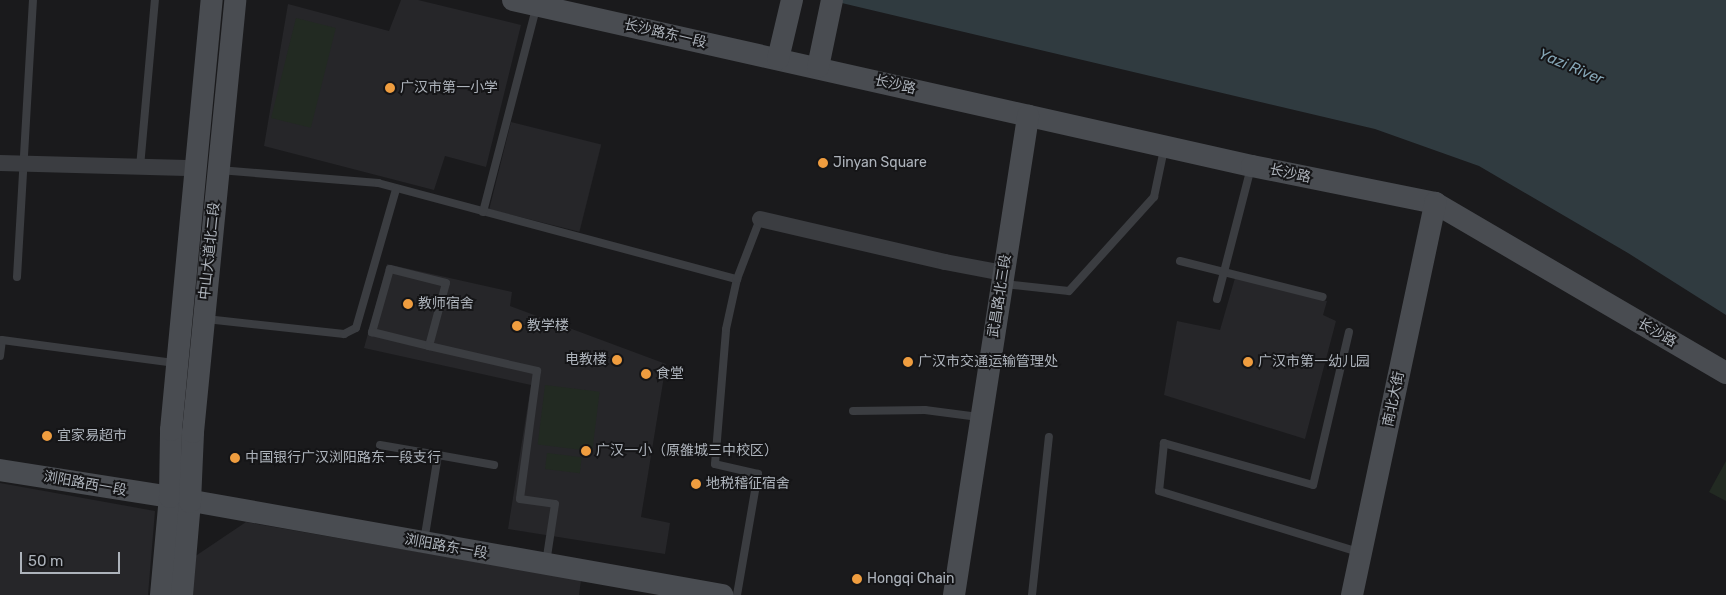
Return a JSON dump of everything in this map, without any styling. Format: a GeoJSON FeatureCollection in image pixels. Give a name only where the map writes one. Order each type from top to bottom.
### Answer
{"type":"FeatureCollection","features":[{"type":"Feature","properties":{"kind":"main road","name":"中山大道北二段"},"geometry":{"type":"LineString","coordinates":[[177,494],[170,430],[212,0]]}},
{"type":"Feature","properties":{"kind":"main road","name":"中山大道北二段"},"geometry":{"type":"LineString","coordinates":[[177,494],[193,432],[235,0]]}},
{"type":"Feature","properties":{"kind":"main road","name":"长沙路东一段"},"geometry":{"type":"LineString","coordinates":[[513,0],[818,67]]}},
{"type":"Feature","properties":{"kind":"main road"},"geometry":{"type":"LineString","coordinates":[[778,59],[792,0]]}},
{"type":"Feature","properties":{"kind":"main road"},"geometry":{"type":"LineString","coordinates":[[818,67],[832,0]]}},
{"type":"Feature","properties":{"kind":"main road","name":"长沙路"},"geometry":{"type":"LineString","coordinates":[[818,67],[1252,166],[1435,204],[1726,373]]}},
{"type":"Feature","properties":{"kind":"main road","name":"武昌路北三段"},"geometry":{"type":"LineString","coordinates":[[954,595],[1028,116]]}},
{"type":"Feature","properties":{"kind":"main road","name":"南北大街"},"geometry":{"type":"LineString","coordinates":[[1352,595],[1435,204]]}},
{"type":"Feature","properties":{"kind":"main road"},"geometry":{"type":"LineString","coordinates":[[0,455],[177,494]]}},
{"type":"Feature","properties":{"kind":"main road","name":"浏阳路西一段"},"geometry":{"type":"LineString","coordinates":[[0,470],[177,494]]}},
{"type":"Feature","properties":{"kind":"main road"},"geometry":{"type":"LineString","coordinates":[[161,595],[177,494]]}},
{"type":"Feature","properties":{"kind":"main road"},"geometry":{"type":"LineString","coordinates":[[177,494],[182,595]]}},
{"type":"Feature","properties":{"kind":"main road","name":"浏阳路东一段"},"geometry":{"type":"LineString","coordinates":[[177,494],[424,543],[722,595]]}},
{"type":"Feature","properties":{"kind":"street"},"geometry":{"type":"LineString","coordinates":[[0,163],[196,168]]}},
{"type":"Feature","properties":{"kind":"street"},"geometry":{"type":"LineString","coordinates":[[760,219],[945,262],[1003,278]]}},
{"type":"Feature","properties":{"kind":"lane"},"geometry":{"type":"LineString","coordinates":[[17,277],[33,0]]}},
{"type":"Feature","properties":{"kind":"lane"},"geometry":{"type":"LineString","coordinates":[[140,167],[155,0]]}},
{"type":"Feature","properties":{"kind":"lane"},"geometry":{"type":"LineString","coordinates":[[483,212],[536,5]]}},
{"type":"Feature","properties":{"kind":"lane"},"geometry":{"type":"LineString","coordinates":[[1003,278],[1069,291],[1154,197],[1164,146]]}},
{"type":"Feature","properties":{"kind":"lane"},"geometry":{"type":"LineString","coordinates":[[1217,299],[1252,166]]}},
{"type":"Feature","properties":{"kind":"lane"},"geometry":{"type":"LineString","coordinates":[[218,170],[378,184],[737,279]]}},
{"type":"Feature","properties":{"kind":"lane"},"geometry":{"type":"LineString","coordinates":[[204,319],[344,334],[356,328],[396,188]]}},
{"type":"Feature","properties":{"kind":"lane"},"geometry":{"type":"LineString","coordinates":[[737,595],[758,474],[715,464],[726,329],[737,279],[760,219]]}},
{"type":"Feature","properties":{"kind":"lane"},"geometry":{"type":"LineString","coordinates":[[1180,261],[1323,297]]}},
{"type":"Feature","properties":{"kind":"lane"},"geometry":{"type":"LineString","coordinates":[[429,346],[446,283],[390,269],[372,332],[429,346],[537,371],[520,499],[556,504],[545,564]]}},
{"type":"Feature","properties":{"kind":"lane"},"geometry":{"type":"LineString","coordinates":[[1349,332],[1312,485],[1164,443],[1159,491],[1362,554]]}},
{"type":"Feature","properties":{"kind":"lane"},"geometry":{"type":"LineString","coordinates":[[0,356],[2,340],[177,363]]}},
{"type":"Feature","properties":{"kind":"lane"},"geometry":{"type":"LineString","coordinates":[[853,411],[925,410],[981,418]]}},
{"type":"Feature","properties":{"kind":"lane"},"geometry":{"type":"LineString","coordinates":[[1032,595],[1049,437]]}},
{"type":"Feature","properties":{"kind":"lane"},"geometry":{"type":"LineString","coordinates":[[380,445],[494,465]]}},
{"type":"Feature","properties":{"kind":"lane"},"geometry":{"type":"LineString","coordinates":[[424,543],[438,455]]}},
{"type":"Feature","properties":{"kind":"shaded area","name":"广汉市第一小学"},"geometry":{"type":"Polygon","coordinates":[[[401,0],[418,0],[521,25],[486,167],[445,156],[434,190],[264,146],[288,4],[389,31],[401,0]]]}},
{"type":"Feature","properties":{"kind":"shaded area"},"geometry":{"type":"Polygon","coordinates":[[[296,18],[336,28],[311,128],[271,118],[296,18]]]}},
{"type":"Feature","properties":{"kind":"shaded area"},"geometry":{"type":"Polygon","coordinates":[[[511,122],[601,144],[579,232],[489,209],[511,122]]]}},
{"type":"Feature","properties":{"kind":"shaded area","name":"广汉一小（原雒城三中校区）"},"geometry":{"type":"Polygon","coordinates":[[[387,264],[512,292],[510,306],[666,364],[641,517],[670,523],[665,554],[508,529],[531,385],[364,348],[387,264]]]}},
{"type":"Feature","properties":{"kind":"shaded area","name":"广汉市第一幼儿园"},"geometry":{"type":"Polygon","coordinates":[[[1235,278],[1327,301],[1323,315],[1336,321],[1305,439],[1164,395],[1177,321],[1220,330],[1235,278]]]}},
{"type":"Feature","properties":{"kind":"shaded area"},"geometry":{"type":"Polygon","coordinates":[[[545,385],[600,392],[592,451],[538,445],[545,385]]]}},
{"type":"Feature","properties":{"kind":"shaded area"},"geometry":{"type":"Polygon","coordinates":[[[547,453],[582,457],[580,473],[545,469],[547,453]]]}},
{"type":"Feature","properties":{"kind":"shaded area"},"geometry":{"type":"Polygon","coordinates":[[[1726,461],[1726,501],[1709,492],[1726,461]]]}},
{"type":"Feature","properties":{"kind":"shaded area"},"geometry":{"type":"Polygon","coordinates":[[[0,483],[155,511],[148,595],[0,595],[0,483]]]}},
{"type":"Feature","properties":{"kind":"shaded area"},"geometry":{"type":"Polygon","coordinates":[[[246,522],[581,580],[579,595],[190,595],[194,557],[246,522]]]}},
{"type":"Feature","properties":{"kind":"water","name":"Yazi River"},"geometry":{"type":"Polygon","coordinates":[[[829,0],[1726,0],[1726,315],[1628,253],[1479,166],[1375,129],[829,0]]]}},
{"type":"Feature","properties":{"kind":"place","name":"广汉市第一小学"},"geometry":{"type":"Point","coordinates":[390,88]}},
{"type":"Feature","properties":{"kind":"place","name":"Jinyan Square"},"geometry":{"type":"Point","coordinates":[823,163]}},
{"type":"Feature","properties":{"kind":"place","name":"教师宿舍"},"geometry":{"type":"Point","coordinates":[408,304]}},
{"type":"Feature","properties":{"kind":"place","name":"教学楼"},"geometry":{"type":"Point","coordinates":[517,326]}},
{"type":"Feature","properties":{"kind":"place","name":"电教楼"},"geometry":{"type":"Point","coordinates":[617,360]}},
{"type":"Feature","properties":{"kind":"place","name":"广汉市交通运输管理处"},"geometry":{"type":"Point","coordinates":[908,362]}},
{"type":"Feature","properties":{"kind":"place","name":"广汉市第一幼儿园"},"geometry":{"type":"Point","coordinates":[1248,362]}},
{"type":"Feature","properties":{"kind":"place","name":"食堂"},"geometry":{"type":"Point","coordinates":[646,374]}},
{"type":"Feature","properties":{"kind":"place","name":"宜家易超市"},"geometry":{"type":"Point","coordinates":[47,436]}},
{"type":"Feature","properties":{"kind":"place","name":"广汉一小（原雒城三中校区）"},"geometry":{"type":"Point","coordinates":[586,451]}},
{"type":"Feature","properties":{"kind":"place","name":"中国银行广汉浏阳路东一段支行"},"geometry":{"type":"Point","coordinates":[235,458]}},
{"type":"Feature","properties":{"kind":"place","name":"地税稽征宿舍"},"geometry":{"type":"Point","coordinates":[696,484]}},
{"type":"Feature","properties":{"kind":"place","name":"Hongqi Chain"},"geometry":{"type":"Point","coordinates":[857,579]}}]}
